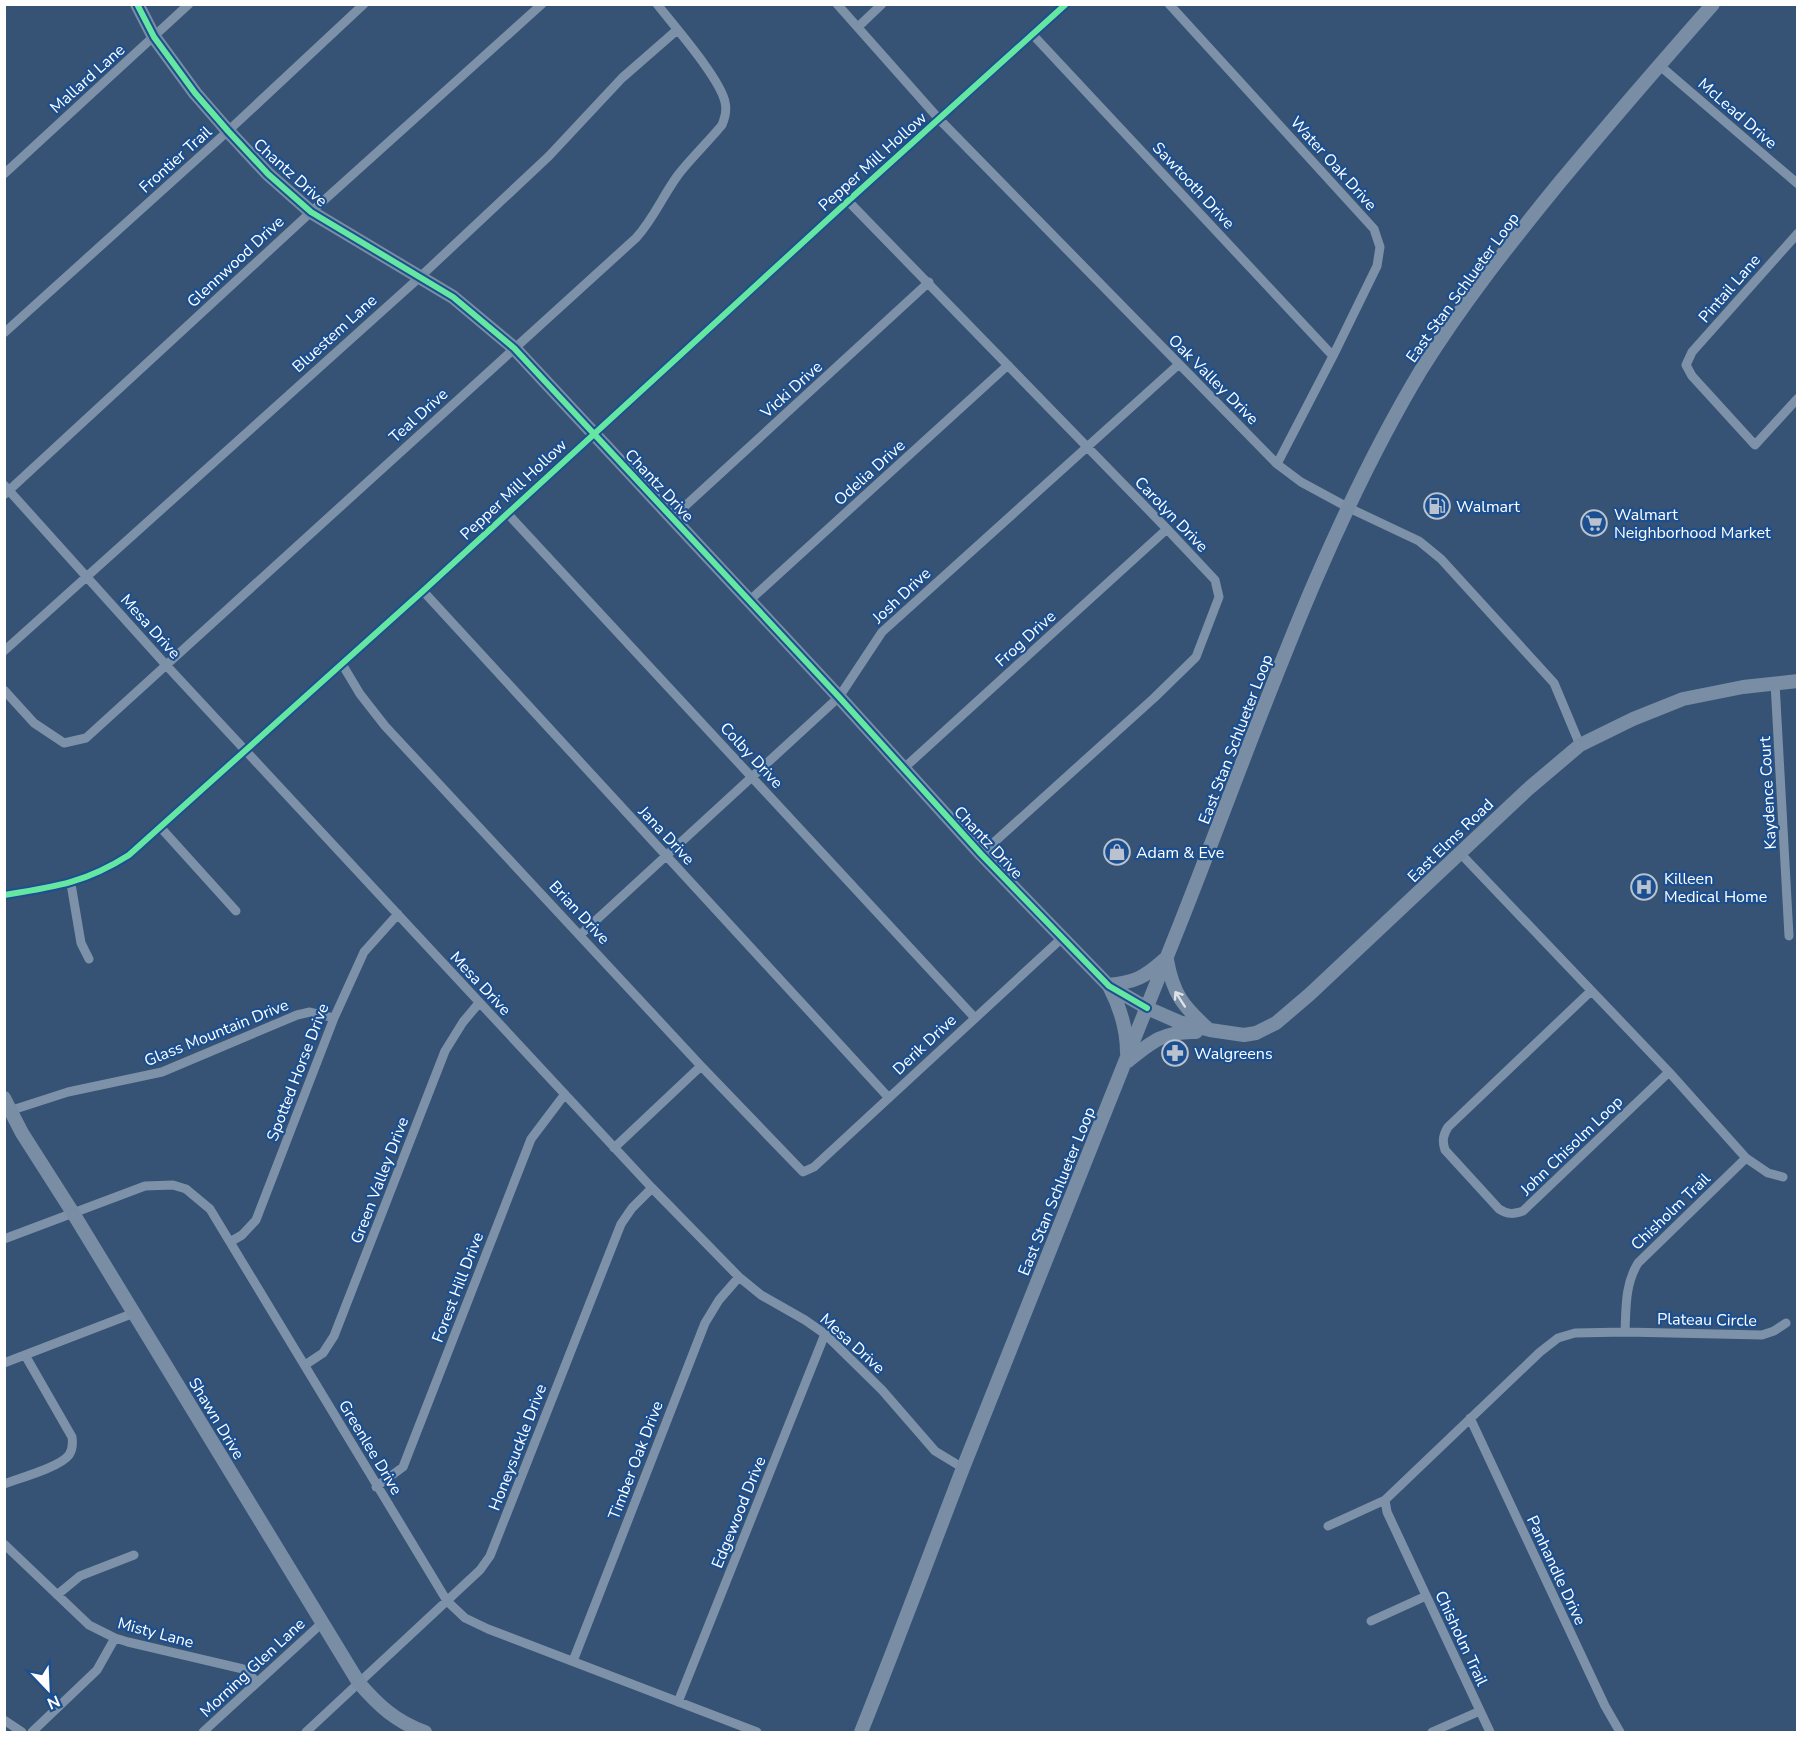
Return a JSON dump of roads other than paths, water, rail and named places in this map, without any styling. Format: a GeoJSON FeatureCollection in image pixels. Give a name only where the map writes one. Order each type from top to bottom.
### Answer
{"type":"FeatureCollection","features":[{"type":"Feature","properties":{"kind":"main road","name":"Chantz Drive"},"geometry":{"type":"LineString","coordinates":[[137,4],[154,37],[195,93],[268,174],[311,212],[453,297],[514,348],[750,600],[981,854],[1108,986],[1147,1008]]}},
{"type":"Feature","properties":{"kind":"main road","name":"East Stan Schlueter Loop"},"geometry":{"type":"LineString","coordinates":[[861,1732],[963,1468],[1278,674],[1349,508],[1393,419],[1424,366],[1462,309],[1526,224],[1713,4]]}},
{"type":"Feature","properties":{"kind":"main road","name":"East Elms Road"},"geometry":{"type":"LineString","coordinates":[[1147,1008],[1179,1022],[1244,1035],[1256,1033],[1276,1023],[1310,994],[1527,790],[1581,745],[1633,718],[1683,699],[1797,681]]}},
{"type":"Feature","properties":{"kind":"main road"},"geometry":{"type":"LineString","coordinates":[[1126,1061],[1127,1037],[1115,999],[1108,986],[1135,981],[1147,975],[1166,958]]}},
{"type":"Feature","properties":{"kind":"main road"},"geometry":{"type":"LineString","coordinates":[[1166,958],[1170,981],[1180,1000],[1210,1030]]}},
{"type":"Feature","properties":{"kind":"main road"},"geometry":{"type":"LineString","coordinates":[[1126,1061],[1154,1040],[1169,1034],[1210,1030]]}},
{"type":"Feature","properties":{"kind":"main road","name":"Shawn Drive"},"geometry":{"type":"LineString","coordinates":[[6,1107],[359,1683],[377,1704],[393,1717],[417,1731]]}},
{"type":"Feature","properties":{"kind":"street","name":"Mallard Lane"},"geometry":{"type":"LineString","coordinates":[[4,174],[189,4]]}},
{"type":"Feature","properties":{"kind":"street","name":"Frontier Trail"},"geometry":{"type":"LineString","coordinates":[[4,333],[228,131],[364,4]]}},
{"type":"Feature","properties":{"kind":"street","name":"Glennwood Drive"},"geometry":{"type":"LineString","coordinates":[[6,490],[542,4]]}},
{"type":"Feature","properties":{"kind":"street","name":"Teal Drive"},"geometry":{"type":"LineString","coordinates":[[4,690],[34,723],[63,743],[86,738],[636,238],[654,215],[679,174],[722,125],[726,116],[726,104],[717,82],[657,4]]}},
{"type":"Feature","properties":{"kind":"street","name":"Oak Valley Drive"},"geometry":{"type":"LineString","coordinates":[[837,4],[939,119],[1277,464],[1301,482],[1419,541],[1441,559],[1554,683],[1581,745]]}},
{"type":"Feature","properties":{"kind":"street"},"geometry":{"type":"LineString","coordinates":[[858,27],[882,4]]}},
{"type":"Feature","properties":{"kind":"street","name":"Pepper Mill Hollow"},"geometry":{"type":"LineString","coordinates":[[4,894],[71,884],[98,873],[129,855],[423,591],[1066,4]]}},
{"type":"Feature","properties":{"kind":"street","name":"Water Oak Drive"},"geometry":{"type":"LineString","coordinates":[[1169,4],[1374,229],[1380,247],[1377,266],[1334,356],[1277,464]]}},
{"type":"Feature","properties":{"kind":"street","name":"Bluestem Lane"},"geometry":{"type":"LineString","coordinates":[[4,651],[420,277],[549,156],[622,78],[677,30]]}},
{"type":"Feature","properties":{"kind":"street","name":"Sawtooth Drive"},"geometry":{"type":"LineString","coordinates":[[1032,35],[1334,356]]}},
{"type":"Feature","properties":{"kind":"street","name":"McLead Drive"},"geometry":{"type":"LineString","coordinates":[[1659,65],[1797,184]]}},
{"type":"Feature","properties":{"kind":"street","name":"Carolyn Drive"},"geometry":{"type":"LineString","coordinates":[[848,201],[929,282],[1215,580],[1219,597],[1196,657],[1154,698],[981,854]]}},
{"type":"Feature","properties":{"kind":"street","name":"Pintail Lane"},"geometry":{"type":"LineString","coordinates":[[1797,232],[1692,352],[1686,365],[1692,376],[1755,445],[1797,398]]}},
{"type":"Feature","properties":{"kind":"street","name":"Vicki Drive"},"geometry":{"type":"LineString","coordinates":[[672,518],[929,282]]}},
{"type":"Feature","properties":{"kind":"street","name":"Josh Drive"},"geometry":{"type":"LineString","coordinates":[[581,934],[839,697],[882,632],[1178,364]]}},
{"type":"Feature","properties":{"kind":"street","name":"Odelia Drive"},"geometry":{"type":"LineString","coordinates":[[750,600],[1008,365]]}},
{"type":"Feature","properties":{"kind":"street","name":"Mesa Drive"},"geometry":{"type":"LineString","coordinates":[[6,490],[614,1148],[739,1277],[761,1295],[825,1334],[882,1390],[935,1451],[963,1468]]}},
{"type":"Feature","properties":{"kind":"street","name":"Colby Drive"},"geometry":{"type":"LineString","coordinates":[[507,513],[975,1018]]}},
{"type":"Feature","properties":{"kind":"street","name":"Frog Drive"},"geometry":{"type":"LineString","coordinates":[[903,769],[1167,529]]}},
{"type":"Feature","properties":{"kind":"street","name":"Jana Drive"},"geometry":{"type":"LineString","coordinates":[[423,591],[888,1098]]}},
{"type":"Feature","properties":{"kind":"street","name":"Brian Drive"},"geometry":{"type":"LineString","coordinates":[[342,664],[360,694],[385,726],[581,934],[701,1066],[803,1172],[807,1172]]}},
{"type":"Feature","properties":{"kind":"street","name":"Kaydence Court"},"geometry":{"type":"LineString","coordinates":[[1775,683],[1789,936]]}},
{"type":"Feature","properties":{"kind":"street"},"geometry":{"type":"LineString","coordinates":[[161,828],[237,911]]}},
{"type":"Feature","properties":{"kind":"street"},"geometry":{"type":"LineString","coordinates":[[1459,852],[1669,1072],[1746,1158],[1768,1173],[1784,1177]]}},
{"type":"Feature","properties":{"kind":"street"},"geometry":{"type":"LineString","coordinates":[[71,884],[81,943],[89,959]]}},
{"type":"Feature","properties":{"kind":"street","name":"Spotted Horse Drive"},"geometry":{"type":"LineString","coordinates":[[230,1242],[242,1235],[256,1220],[334,1018],[364,952],[398,914]]}},
{"type":"Feature","properties":{"kind":"street","name":"Derik Drive"},"geometry":{"type":"LineString","coordinates":[[807,1172],[1062,938]]}},
{"type":"Feature","properties":{"kind":"street","name":"John Chisolm Loop"},"geometry":{"type":"LineString","coordinates":[[1591,991],[1448,1127],[1444,1134],[1445,1150],[1483,1192],[1504,1213],[1514,1214],[1523,1211],[1669,1072]]}},
{"type":"Feature","properties":{"kind":"street","name":"Green Valley Drive"},"geometry":{"type":"LineString","coordinates":[[305,1365],[323,1353],[334,1336],[445,1051],[463,1022],[479,1003]]}},
{"type":"Feature","properties":{"kind":"street","name":"Glass Mountain Drive"},"geometry":{"type":"LineString","coordinates":[[6,1107],[162,1072],[297,1015],[310,1012],[334,1018]]}},
{"type":"Feature","properties":{"kind":"street"},"geometry":{"type":"LineString","coordinates":[[614,1148],[701,1066]]}},
{"type":"Feature","properties":{"kind":"street","name":"Forest Hill Drive"},"geometry":{"type":"LineString","coordinates":[[376,1487],[394,1476],[403,1467],[531,1139],[565,1095]]}},
{"type":"Feature","properties":{"kind":"street","name":"Chisholm Trail"},"geometry":{"type":"LineString","coordinates":[[1624,1332],[1627,1288],[1631,1274],[1638,1263],[1746,1158]]}},
{"type":"Feature","properties":{"kind":"street","name":"Greenlee Drive"},"geometry":{"type":"LineString","coordinates":[[4,1239],[145,1186],[173,1185],[186,1189],[204,1203],[230,1242],[447,1601],[465,1618],[488,1629],[757,1732]]}},
{"type":"Feature","properties":{"kind":"street","name":"Honeysuckle Drive"},"geometry":{"type":"LineString","coordinates":[[306,1732],[480,1570],[490,1556],[621,1224],[632,1208],[652,1188]]}},
{"type":"Feature","properties":{"kind":"street","name":"Timber Oak Drive"},"geometry":{"type":"LineString","coordinates":[[573,1661],[705,1323],[719,1299],[739,1277]]}},
{"type":"Feature","properties":{"kind":"street"},"geometry":{"type":"LineString","coordinates":[[4,1363],[134,1313]]}},
{"type":"Feature","properties":{"kind":"street","name":"Plateau Circle"},"geometry":{"type":"LineString","coordinates":[[1624,1332],[1762,1335],[1786,1323]]}},
{"type":"Feature","properties":{"kind":"street"},"geometry":{"type":"LineString","coordinates":[[1328,1526],[1385,1500],[1540,1352],[1558,1338],[1575,1333],[1624,1332]]}},
{"type":"Feature","properties":{"kind":"street","name":"Edgewood Drive"},"geometry":{"type":"LineString","coordinates":[[678,1702],[825,1334]]}},
{"type":"Feature","properties":{"kind":"street"},"geometry":{"type":"LineString","coordinates":[[4,1484],[59,1462],[68,1457],[73,1447],[72,1437],[25,1355]]}},
{"type":"Feature","properties":{"kind":"street","name":"Panhandle Drive"},"geometry":{"type":"LineString","coordinates":[[1470,1418],[1605,1706],[1620,1732]]}},
{"type":"Feature","properties":{"kind":"street","name":"Chisholm Trail"},"geometry":{"type":"LineString","coordinates":[[1385,1500],[1387,1512],[1490,1732]]}},
{"type":"Feature","properties":{"kind":"street","name":"Misty Lane"},"geometry":{"type":"LineString","coordinates":[[4,1544],[89,1625],[115,1638],[243,1669],[257,1682]]}},
{"type":"Feature","properties":{"kind":"street"},"geometry":{"type":"LineString","coordinates":[[57,1595],[80,1576],[134,1555]]}},
{"type":"Feature","properties":{"kind":"street"},"geometry":{"type":"LineString","coordinates":[[1371,1621],[1426,1596]]}},
{"type":"Feature","properties":{"kind":"street","name":"Morning Glen Lane"},"geometry":{"type":"LineString","coordinates":[[203,1732],[322,1623]]}},
{"type":"Feature","properties":{"kind":"street"},"geometry":{"type":"LineString","coordinates":[[32,1732],[97,1670],[115,1638]]}},
{"type":"Feature","properties":{"kind":"street"},"geometry":{"type":"LineString","coordinates":[[1432,1732],[1480,1712]]}},
{"type":"Feature","properties":{"kind":"street"},"geometry":{"type":"LineString","coordinates":[[4,1720],[22,1732]]}},
{"type":"Feature","properties":{"kind":"place","name":"Walmart"},"geometry":{"type":"Point","coordinates":[1437,506]}},
{"type":"Feature","properties":{"kind":"place","name":"Walmart Neighborhood Market"},"geometry":{"type":"Point","coordinates":[1594,523]}},
{"type":"Feature","properties":{"kind":"place","name":"Adam & Eve"},"geometry":{"type":"Point","coordinates":[1117,852]}},
{"type":"Feature","properties":{"kind":"place","name":"Killeen Medical Home"},"geometry":{"type":"Point","coordinates":[1644,887]}},
{"type":"Feature","properties":{"kind":"place","name":"Walgreens"},"geometry":{"type":"Point","coordinates":[1175,1053]}}]}
